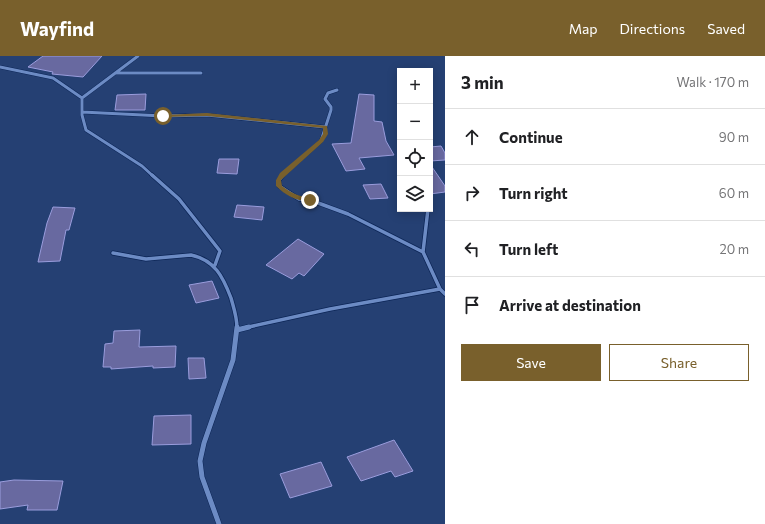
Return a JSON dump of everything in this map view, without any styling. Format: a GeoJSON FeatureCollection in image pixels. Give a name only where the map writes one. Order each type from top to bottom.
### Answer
{"type":"FeatureCollection","features":[{"type":"Feature","properties":{"kind":"street"},"geometry":{"type":"LineString","coordinates":[[82,98],[138,56]]}},
{"type":"Feature","properties":{"kind":"street"},"geometry":{"type":"LineString","coordinates":[[0,68],[54,78],[82,98]]}},
{"type":"Feature","properties":{"kind":"street"},"geometry":{"type":"LineString","coordinates":[[115,73],[201,73]]}},
{"type":"Feature","properties":{"kind":"street"},"geometry":{"type":"LineString","coordinates":[[337,90],[328,93],[325,99],[332,107],[331,114],[325,127],[325,134],[321,141],[282,174],[279,180],[279,186],[299,199],[310,200],[348,214],[423,252]]}},
{"type":"Feature","properties":{"kind":"street"},"geometry":{"type":"LineString","coordinates":[[82,98],[82,112],[86,130],[142,166],[179,199],[220,251],[215,265]]}},
{"type":"Feature","properties":{"kind":"street"},"geometry":{"type":"LineString","coordinates":[[82,112],[163,116],[207,115],[325,127]]}},
{"type":"Feature","properties":{"kind":"street"},"geometry":{"type":"LineString","coordinates":[[428,212],[423,252],[440,289],[445,294]]}},
{"type":"Feature","properties":{"kind":"street"},"geometry":{"type":"LineString","coordinates":[[113,253],[144,259],[196,255],[215,265],[227,287],[237,317],[233,365],[210,427],[200,461],[202,477],[219,524]]}},
{"type":"Feature","properties":{"kind":"street"},"geometry":{"type":"LineString","coordinates":[[237,330],[330,309],[440,289]]}},
{"type":"Feature","properties":{"kind":"building"},"geometry":{"type":"Polygon","coordinates":[[[43,56],[102,56],[83,77],[52,74],[53,72],[28,67],[43,56]]]}},
{"type":"Feature","properties":{"kind":"building"},"geometry":{"type":"Polygon","coordinates":[[[146,94],[145,110],[115,110],[117,95],[146,94]]]}},
{"type":"Feature","properties":{"kind":"building"},"geometry":{"type":"Polygon","coordinates":[[[359,94],[374,95],[374,121],[382,122],[386,141],[394,155],[359,158],[365,169],[346,171],[332,144],[351,143],[359,94]]]}},
{"type":"Feature","properties":{"kind":"building"},"geometry":{"type":"Polygon","coordinates":[[[441,146],[445,153],[445,160],[433,161],[433,147],[441,146]]]}},
{"type":"Feature","properties":{"kind":"building"},"geometry":{"type":"Polygon","coordinates":[[[219,159],[239,159],[237,174],[217,173],[219,159]]]}},
{"type":"Feature","properties":{"kind":"building"},"geometry":{"type":"Polygon","coordinates":[[[433,168],[445,186],[445,192],[433,194],[433,168]]]}},
{"type":"Feature","properties":{"kind":"building"},"geometry":{"type":"Polygon","coordinates":[[[381,184],[388,198],[370,199],[363,185],[381,184]]]}},
{"type":"Feature","properties":{"kind":"building"},"geometry":{"type":"Polygon","coordinates":[[[237,205],[264,207],[262,220],[234,217],[237,205]]]}},
{"type":"Feature","properties":{"kind":"building"},"geometry":{"type":"Polygon","coordinates":[[[53,207],[75,208],[69,230],[66,230],[60,261],[38,262],[47,223],[53,207]]]}},
{"type":"Feature","properties":{"kind":"building"},"geometry":{"type":"Polygon","coordinates":[[[298,239],[324,254],[304,276],[299,273],[292,279],[266,265],[298,239]]]}},
{"type":"Feature","properties":{"kind":"building"},"geometry":{"type":"Polygon","coordinates":[[[212,281],[219,298],[196,303],[189,285],[212,281]]]}},
{"type":"Feature","properties":{"kind":"building"},"geometry":{"type":"Polygon","coordinates":[[[140,330],[139,347],[176,346],[175,367],[153,368],[153,366],[111,369],[111,367],[103,367],[105,344],[113,343],[114,331],[140,330]]]}},
{"type":"Feature","properties":{"kind":"building"},"geometry":{"type":"Polygon","coordinates":[[[188,358],[204,358],[206,378],[189,379],[188,358]]]}},
{"type":"Feature","properties":{"kind":"building"},"geometry":{"type":"Polygon","coordinates":[[[191,415],[191,444],[152,445],[154,416],[191,415]]]}},
{"type":"Feature","properties":{"kind":"building"},"geometry":{"type":"Polygon","coordinates":[[[394,440],[413,471],[395,477],[391,471],[361,481],[347,457],[394,440]]]}},
{"type":"Feature","properties":{"kind":"building"},"geometry":{"type":"Polygon","coordinates":[[[321,462],[332,486],[290,498],[280,474],[321,462]]]}},
{"type":"Feature","properties":{"kind":"building"},"geometry":{"type":"Polygon","coordinates":[[[14,480],[63,481],[57,510],[27,510],[28,505],[0,509],[0,482],[14,480]]]}},
{"type":"Feature","properties":{"kind":"route"},"geometry":{"type":"LineString","coordinates":[[163,116],[207,115],[325,127],[325,134],[321,141],[296,164],[282,174],[279,180],[279,186],[287,192],[299,199],[310,200]]}}]}
